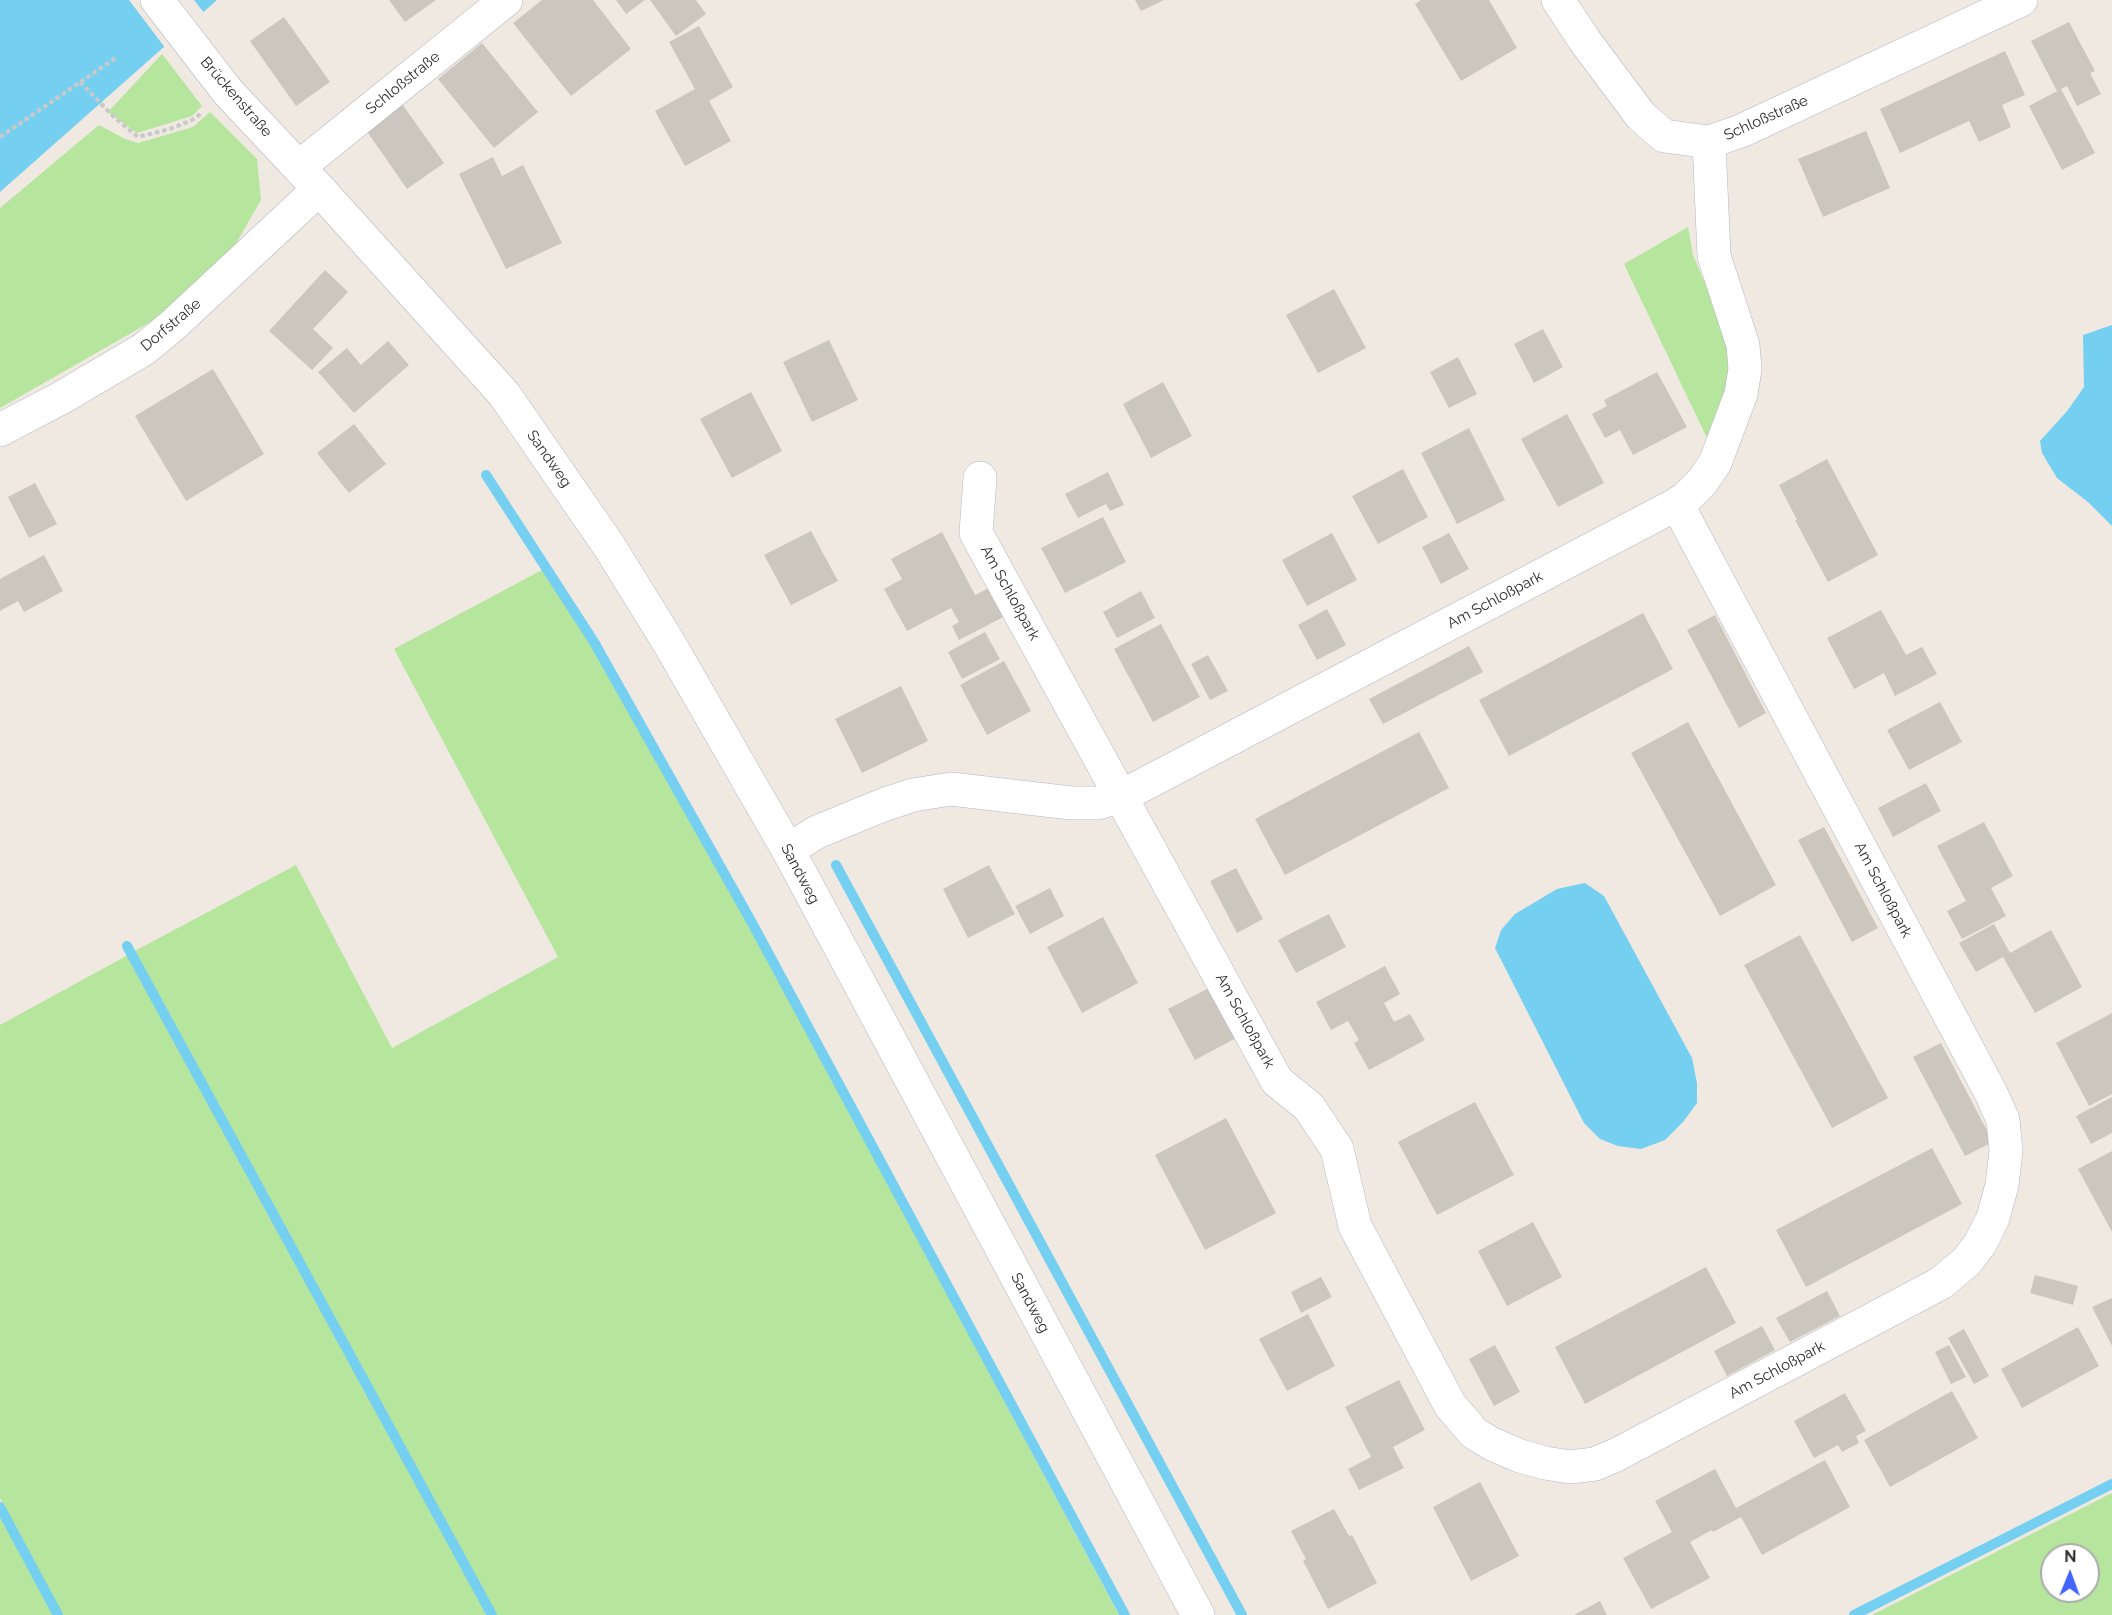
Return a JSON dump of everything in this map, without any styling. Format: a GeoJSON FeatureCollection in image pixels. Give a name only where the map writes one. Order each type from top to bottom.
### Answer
{"type":"FeatureCollection","features":[{"type":"Feature","properties":{"kind":"street","name":"Brückenstraße"},"geometry":{"type":"LineString","coordinates":[[157,0],[222,84],[309,178]]}},
{"type":"Feature","properties":{"kind":"street","name":"Schloßstraße"},"geometry":{"type":"LineString","coordinates":[[309,178],[506,0]]}},
{"type":"Feature","properties":{"kind":"street","name":"Schloßstraße"},"geometry":{"type":"LineString","coordinates":[[1558,0],[1585,41],[1641,116],[1664,136],[1709,142],[1741,131],[2021,0]]}},
{"type":"Feature","properties":{"kind":"street","name":"Am Schloßpark"},"geometry":{"type":"LineString","coordinates":[[788,850],[817,832],[913,795],[951,789],[1071,803],[1098,802],[1122,796],[1677,504],[1702,482],[1715,463],[1741,393],[1745,369],[1743,345],[1714,256],[1709,142]]}},
{"type":"Feature","properties":{"kind":"street","name":"Dorfstraße"},"geometry":{"type":"LineString","coordinates":[[0,430],[61,398],[144,348],[172,326],[309,178]]}},
{"type":"Feature","properties":{"kind":"street","name":"Sandweg"},"geometry":{"type":"LineString","coordinates":[[309,178],[504,394],[609,546],[669,643],[788,850],[1198,1615]]}},
{"type":"Feature","properties":{"kind":"street","name":"Am Schloßpark"},"geometry":{"type":"LineString","coordinates":[[980,478],[976,533],[1277,1081],[1309,1107],[1337,1149],[1355,1226],[1450,1405],[1474,1433],[1520,1456],[1570,1467],[1595,1464],[1616,1455],[1941,1283],[1966,1262],[1980,1244],[1993,1218],[2002,1185],[2006,1151],[2003,1120],[1991,1093],[1677,504]]}},
{"type":"Feature","properties":{"kind":"path"},"geometry":{"type":"LineString","coordinates":[[0,137],[117,57]]}},
{"type":"Feature","properties":{"kind":"path"},"geometry":{"type":"LineString","coordinates":[[80,82],[115,118],[138,137],[170,129],[192,120],[222,84]]}},
{"type":"Feature","properties":{"kind":"green space"},"geometry":{"type":"Polygon","coordinates":[[[162,54],[202,106],[192,116],[137,133],[108,112],[162,54]]]}},
{"type":"Feature","properties":{"kind":"green space"},"geometry":{"type":"Polygon","coordinates":[[[210,112],[257,159],[261,200],[230,254],[152,321],[0,408],[0,208],[99,125],[125,139],[138,143],[193,127],[210,112]]]}},
{"type":"Feature","properties":{"kind":"green space"},"geometry":{"type":"Polygon","coordinates":[[[1688,227],[1693,255],[1725,332],[1731,363],[1724,414],[1707,438],[1624,264],[1688,227]]]}},
{"type":"Feature","properties":{"kind":"green space"},"geometry":{"type":"Polygon","coordinates":[[[542,570],[589,642],[747,922],[1119,1615],[495,1615],[133,952],[296,865],[392,1048],[558,957],[394,649],[542,570]]]}},
{"type":"Feature","properties":{"kind":"green space"},"geometry":{"type":"Polygon","coordinates":[[[128,955],[488,1615],[62,1615],[0,1498],[0,1025],[128,955]]]}},
{"type":"Feature","properties":{"kind":"green space"},"geometry":{"type":"Polygon","coordinates":[[[2112,1493],[2112,1615],[1872,1615],[2112,1493]]]}},
{"type":"Feature","properties":{"kind":"green space"},"geometry":{"type":"Polygon","coordinates":[[[0,1510],[56,1615],[0,1615],[0,1510]]]}},
{"type":"Feature","properties":{"kind":"water"},"geometry":{"type":"Polygon","coordinates":[[[0,0],[217,0],[0,192],[0,0]]]}},
{"type":"Feature","properties":{"kind":"water"},"geometry":{"type":"Polygon","coordinates":[[[2112,325],[2112,526],[2088,502],[2057,478],[2042,453],[2040,441],[2068,410],[2084,387],[2083,335],[2112,325]]]}},
{"type":"Feature","properties":{"kind":"water"},"geometry":{"type":"Polygon","coordinates":[[[1585,883],[1604,896],[1692,1058],[1697,1083],[1697,1103],[1683,1122],[1665,1140],[1641,1149],[1618,1146],[1600,1139],[1584,1123],[1495,948],[1501,930],[1515,914],[1557,889],[1585,883]]]}},
{"type":"Feature","properties":{"kind":"pier"},"geometry":{"type":"Polygon","coordinates":[[[129,0],[194,0],[205,14],[166,49],[129,0]]]}},
{"type":"Feature","properties":{"kind":"building"},"geometry":{"type":"Polygon","coordinates":[[[389,0],[436,0],[405,22],[389,0]]]}},
{"type":"Feature","properties":{"kind":"building"},"geometry":{"type":"Polygon","coordinates":[[[542,0],[593,0],[631,49],[571,96],[513,23],[542,0]]]}},
{"type":"Feature","properties":{"kind":"building"},"geometry":{"type":"Polygon","coordinates":[[[616,0],[645,0],[626,14],[616,0]]]}},
{"type":"Feature","properties":{"kind":"building"},"geometry":{"type":"Polygon","coordinates":[[[650,0],[696,0],[706,14],[676,36],[650,0]]]}},
{"type":"Feature","properties":{"kind":"building"},"geometry":{"type":"Polygon","coordinates":[[[1135,0],[1164,0],[1141,11],[1135,0]]]}},
{"type":"Feature","properties":{"kind":"building"},"geometry":{"type":"Polygon","coordinates":[[[1421,0],[1489,0],[1517,48],[1461,81],[1415,4],[1421,0]]]}},
{"type":"Feature","properties":{"kind":"building"},"geometry":{"type":"Polygon","coordinates":[[[284,17],[330,82],[296,106],[250,41],[284,17]]]}},
{"type":"Feature","properties":{"kind":"building"},"geometry":{"type":"Polygon","coordinates":[[[2069,22],[2095,71],[2090,73],[2101,94],[2077,106],[2067,86],[2057,91],[2031,41],[2069,22]]]}},
{"type":"Feature","properties":{"kind":"building"},"geometry":{"type":"Polygon","coordinates":[[[699,26],[733,87],[709,101],[731,141],[685,166],[655,111],[695,89],[669,42],[699,26]]]}},
{"type":"Feature","properties":{"kind":"building"},"geometry":{"type":"Polygon","coordinates":[[[482,43],[538,112],[494,148],[438,79],[482,43]]]}},
{"type":"Feature","properties":{"kind":"building"},"geometry":{"type":"Polygon","coordinates":[[[2005,51],[2025,95],[2002,105],[2011,127],[1979,142],[1969,121],[1900,153],[1880,109],[2005,51]]]}},
{"type":"Feature","properties":{"kind":"building"},"geometry":{"type":"Polygon","coordinates":[[[2061,89],[2095,153],[2062,170],[2029,106],[2061,89]]]}},
{"type":"Feature","properties":{"kind":"building"},"geometry":{"type":"Polygon","coordinates":[[[402,104],[444,163],[407,189],[366,130],[402,104]]]}},
{"type":"Feature","properties":{"kind":"building"},"geometry":{"type":"Polygon","coordinates":[[[1866,131],[1890,188],[1823,217],[1798,159],[1866,131]]]}},
{"type":"Feature","properties":{"kind":"building"},"geometry":{"type":"Polygon","coordinates":[[[493,157],[502,176],[523,165],[562,243],[506,269],[459,174],[493,157]]]}},
{"type":"Feature","properties":{"kind":"building"},"geometry":{"type":"Polygon","coordinates":[[[325,270],[348,292],[313,329],[333,348],[312,370],[269,331],[325,270]]]}},
{"type":"Feature","properties":{"kind":"building"},"geometry":{"type":"Polygon","coordinates":[[[1334,289],[1366,348],[1318,373],[1286,315],[1334,289]]]}},
{"type":"Feature","properties":{"kind":"building"},"geometry":{"type":"Polygon","coordinates":[[[1543,329],[1563,367],[1534,383],[1514,344],[1543,329]]]}},
{"type":"Feature","properties":{"kind":"building"},"geometry":{"type":"Polygon","coordinates":[[[829,340],[858,400],[812,422],[783,362],[829,340]]]}},
{"type":"Feature","properties":{"kind":"building"},"geometry":{"type":"Polygon","coordinates":[[[388,341],[409,365],[354,413],[318,372],[347,348],[361,365],[388,341]]]}},
{"type":"Feature","properties":{"kind":"building"},"geometry":{"type":"Polygon","coordinates":[[[1458,357],[1477,394],[1449,408],[1430,372],[1458,357]]]}},
{"type":"Feature","properties":{"kind":"building"},"geometry":{"type":"Polygon","coordinates":[[[213,369],[264,454],[186,501],[135,416],[213,369]]]}},
{"type":"Feature","properties":{"kind":"building"},"geometry":{"type":"Polygon","coordinates":[[[1657,372],[1687,427],[1633,455],[1620,430],[1605,438],[1592,414],[1607,406],[1604,400],[1657,372]]]}},
{"type":"Feature","properties":{"kind":"building"},"geometry":{"type":"Polygon","coordinates":[[[1163,382],[1192,436],[1151,458],[1123,404],[1163,382]]]}},
{"type":"Feature","properties":{"kind":"building"},"geometry":{"type":"Polygon","coordinates":[[[751,392],[782,451],[732,478],[700,419],[751,392]]]}},
{"type":"Feature","properties":{"kind":"building"},"geometry":{"type":"Polygon","coordinates":[[[1567,414],[1604,483],[1558,507],[1521,439],[1567,414]]]}},
{"type":"Feature","properties":{"kind":"building"},"geometry":{"type":"Polygon","coordinates":[[[354,424],[386,464],[349,493],[317,453],[354,424]]]}},
{"type":"Feature","properties":{"kind":"building"},"geometry":{"type":"Polygon","coordinates":[[[1469,428],[1505,500],[1457,524],[1421,453],[1469,428]]]}},
{"type":"Feature","properties":{"kind":"building"},"geometry":{"type":"Polygon","coordinates":[[[1827,459],[1878,555],[1828,582],[1779,485],[1827,459]]]}},
{"type":"Feature","properties":{"kind":"building"},"geometry":{"type":"Polygon","coordinates":[[[1403,469],[1428,517],[1378,544],[1352,496],[1403,469]]]}},
{"type":"Feature","properties":{"kind":"building"},"geometry":{"type":"Polygon","coordinates":[[[1108,472],[1124,505],[1110,511],[1106,504],[1078,518],[1065,494],[1108,472]]]}},
{"type":"Feature","properties":{"kind":"building"},"geometry":{"type":"Polygon","coordinates":[[[35,483],[57,524],[29,538],[8,497],[35,483]]]}},
{"type":"Feature","properties":{"kind":"building"},"geometry":{"type":"Polygon","coordinates":[[[1103,517],[1126,562],[1065,593],[1041,548],[1103,517]]]}},
{"type":"Feature","properties":{"kind":"building"},"geometry":{"type":"Polygon","coordinates":[[[811,531],[838,581],[791,605],[764,555],[811,531]]]}},
{"type":"Feature","properties":{"kind":"building"},"geometry":{"type":"Polygon","coordinates":[[[942,532],[975,595],[993,586],[1009,614],[959,640],[952,626],[959,622],[951,608],[907,631],[884,589],[902,579],[891,559],[942,532]]]}},
{"type":"Feature","properties":{"kind":"building"},"geometry":{"type":"Polygon","coordinates":[[[1332,533],[1357,580],[1307,606],[1282,560],[1332,533]]]}},
{"type":"Feature","properties":{"kind":"building"},"geometry":{"type":"Polygon","coordinates":[[[1449,533],[1469,569],[1441,584],[1422,547],[1449,533]]]}},
{"type":"Feature","properties":{"kind":"building"},"geometry":{"type":"Polygon","coordinates":[[[44,555],[63,591],[24,612],[18,601],[0,611],[0,579],[44,555]]]}},
{"type":"Feature","properties":{"kind":"building"},"geometry":{"type":"Polygon","coordinates":[[[1141,591],[1155,618],[1117,638],[1103,612],[1141,591]]]}},
{"type":"Feature","properties":{"kind":"building"},"geometry":{"type":"Polygon","coordinates":[[[1327,609],[1346,645],[1317,660],[1298,625],[1327,609]]]}},
{"type":"Feature","properties":{"kind":"building"},"geometry":{"type":"Polygon","coordinates":[[[1881,610],[1906,655],[1922,647],[1937,674],[1895,696],[1884,673],[1854,689],[1827,638],[1881,610]]]}},
{"type":"Feature","properties":{"kind":"building"},"geometry":{"type":"Polygon","coordinates":[[[1643,613],[1673,669],[1509,756],[1479,700],[1643,613]]]}},
{"type":"Feature","properties":{"kind":"building"},"geometry":{"type":"Polygon","coordinates":[[[1715,615],[1766,713],[1739,728],[1687,630],[1715,615]]]}},
{"type":"Feature","properties":{"kind":"building"},"geometry":{"type":"Polygon","coordinates":[[[1161,624],[1200,697],[1153,722],[1114,649],[1161,624]]]}},
{"type":"Feature","properties":{"kind":"building"},"geometry":{"type":"Polygon","coordinates":[[[985,632],[1000,659],[962,679],[948,652],[985,632]]]}},
{"type":"Feature","properties":{"kind":"building"},"geometry":{"type":"Polygon","coordinates":[[[1469,646],[1483,672],[1383,724],[1369,699],[1469,646]]]}},
{"type":"Feature","properties":{"kind":"building"},"geometry":{"type":"Polygon","coordinates":[[[1208,655],[1228,691],[1210,700],[1191,664],[1208,655]]]}},
{"type":"Feature","properties":{"kind":"building"},"geometry":{"type":"Polygon","coordinates":[[[1004,661],[1031,711],[987,735],[960,685],[1004,661]]]}},
{"type":"Feature","properties":{"kind":"building"},"geometry":{"type":"Polygon","coordinates":[[[901,686],[928,741],[862,773],[835,719],[901,686]]]}},
{"type":"Feature","properties":{"kind":"building"},"geometry":{"type":"Polygon","coordinates":[[[1940,702],[1962,742],[1909,770],[1887,730],[1940,702]]]}},
{"type":"Feature","properties":{"kind":"building"},"geometry":{"type":"Polygon","coordinates":[[[1688,722],[1776,885],[1720,916],[1631,753],[1688,722]]]}},
{"type":"Feature","properties":{"kind":"building"},"geometry":{"type":"Polygon","coordinates":[[[1419,732],[1449,788],[1285,875],[1255,819],[1419,732]]]}},
{"type":"Feature","properties":{"kind":"building"},"geometry":{"type":"Polygon","coordinates":[[[1926,783],[1941,811],[1893,837],[1878,808],[1926,783]]]}},
{"type":"Feature","properties":{"kind":"building"},"geometry":{"type":"Polygon","coordinates":[[[1984,822],[2013,876],[1991,888],[2006,916],[1962,939],[1947,911],[1966,901],[1937,846],[1984,822]]]}},
{"type":"Feature","properties":{"kind":"building"},"geometry":{"type":"Polygon","coordinates":[[[1824,827],[1878,928],[1852,942],[1798,840],[1824,827]]]}},
{"type":"Feature","properties":{"kind":"building"},"geometry":{"type":"Polygon","coordinates":[[[989,865],[1015,914],[968,938],[943,889],[989,865]]]}},
{"type":"Feature","properties":{"kind":"building"},"geometry":{"type":"Polygon","coordinates":[[[1236,868],[1263,919],[1237,933],[1210,881],[1236,868]]]}},
{"type":"Feature","properties":{"kind":"building"},"geometry":{"type":"Polygon","coordinates":[[[1050,888],[1064,916],[1030,934],[1015,906],[1050,888]]]}},
{"type":"Feature","properties":{"kind":"building"},"geometry":{"type":"Polygon","coordinates":[[[1329,914],[1346,947],[1296,973],[1278,940],[1329,914]]]}},
{"type":"Feature","properties":{"kind":"building"},"geometry":{"type":"Polygon","coordinates":[[[1103,917],[1138,983],[1082,1013],[1047,947],[1103,917]]]}},
{"type":"Feature","properties":{"kind":"building"},"geometry":{"type":"Polygon","coordinates":[[[1994,924],[2010,953],[2051,930],[2082,987],[2035,1013],[2003,957],[1976,972],[1959,943],[1994,924]]]}},
{"type":"Feature","properties":{"kind":"building"},"geometry":{"type":"Polygon","coordinates":[[[1800,935],[1888,1098],[1832,1128],[1744,965],[1800,935]]]}},
{"type":"Feature","properties":{"kind":"building"},"geometry":{"type":"Polygon","coordinates":[[[1385,966],[1400,994],[1384,1003],[1394,1022],[1410,1014],[1425,1040],[1369,1070],[1354,1043],[1359,1040],[1348,1021],[1331,1030],[1316,1002],[1385,966]]]}},
{"type":"Feature","properties":{"kind":"building"},"geometry":{"type":"Polygon","coordinates":[[[1209,988],[1236,1038],[1195,1060],[1168,1009],[1209,988]]]}},
{"type":"Feature","properties":{"kind":"building"},"geometry":{"type":"Polygon","coordinates":[[[2112,1013],[2112,1094],[2089,1106],[2056,1043],[2112,1013]]]}},
{"type":"Feature","properties":{"kind":"building"},"geometry":{"type":"Polygon","coordinates":[[[1941,1043],[1993,1142],[1965,1156],[1913,1057],[1941,1043]]]}},
{"type":"Feature","properties":{"kind":"building"},"geometry":{"type":"Polygon","coordinates":[[[2112,1097],[2112,1133],[2091,1144],[2076,1116],[2112,1097]]]}},
{"type":"Feature","properties":{"kind":"building"},"geometry":{"type":"Polygon","coordinates":[[[1475,1102],[1514,1175],[1437,1215],[1398,1142],[1475,1102]]]}},
{"type":"Feature","properties":{"kind":"building"},"geometry":{"type":"Polygon","coordinates":[[[1226,1118],[1276,1213],[1205,1250],[1155,1155],[1226,1118]]]}},
{"type":"Feature","properties":{"kind":"building"},"geometry":{"type":"Polygon","coordinates":[[[1932,1148],[1962,1204],[1806,1287],[1776,1230],[1932,1148]]]}},
{"type":"Feature","properties":{"kind":"building"},"geometry":{"type":"Polygon","coordinates":[[[2112,1151],[2112,1232],[2078,1169],[2112,1151]]]}},
{"type":"Feature","properties":{"kind":"building"},"geometry":{"type":"Polygon","coordinates":[[[1533,1222],[1562,1277],[1507,1306],[1478,1251],[1533,1222]]]}},
{"type":"Feature","properties":{"kind":"building"},"geometry":{"type":"Polygon","coordinates":[[[1706,1267],[1736,1323],[1585,1404],[1555,1347],[1706,1267]]]}},
{"type":"Feature","properties":{"kind":"building"},"geometry":{"type":"Polygon","coordinates":[[[2035,1275],[2078,1286],[2073,1305],[2030,1293],[2035,1275]]]}},
{"type":"Feature","properties":{"kind":"building"},"geometry":{"type":"Polygon","coordinates":[[[1321,1277],[1332,1297],[1301,1313],[1291,1292],[1321,1277]]]}},
{"type":"Feature","properties":{"kind":"building"},"geometry":{"type":"Polygon","coordinates":[[[1827,1291],[1840,1316],[1790,1342],[1776,1318],[1827,1291]]]}},
{"type":"Feature","properties":{"kind":"building"},"geometry":{"type":"Polygon","coordinates":[[[2112,1298],[2112,1346],[2092,1307],[2112,1298]]]}},
{"type":"Feature","properties":{"kind":"building"},"geometry":{"type":"Polygon","coordinates":[[[1308,1314],[1335,1366],[1287,1391],[1259,1339],[1308,1314]]]}},
{"type":"Feature","properties":{"kind":"building"},"geometry":{"type":"Polygon","coordinates":[[[1762,1326],[1775,1350],[1727,1376],[1714,1351],[1762,1326]]]}},
{"type":"Feature","properties":{"kind":"building"},"geometry":{"type":"Polygon","coordinates":[[[2078,1327],[2099,1366],[2022,1408],[2001,1369],[2078,1327]]]}},
{"type":"Feature","properties":{"kind":"building"},"geometry":{"type":"Polygon","coordinates":[[[1964,1329],[1989,1376],[1974,1384],[1948,1338],[1964,1329]]]}},
{"type":"Feature","properties":{"kind":"building"},"geometry":{"type":"Polygon","coordinates":[[[1495,1345],[1520,1392],[1494,1406],[1469,1359],[1495,1345]]]}},
{"type":"Feature","properties":{"kind":"building"},"geometry":{"type":"Polygon","coordinates":[[[1949,1345],[1966,1377],[1951,1384],[1935,1352],[1949,1345]]]}},
{"type":"Feature","properties":{"kind":"building"},"geometry":{"type":"Polygon","coordinates":[[[1399,1380],[1425,1430],[1393,1447],[1404,1468],[1359,1490],[1348,1469],[1371,1457],[1345,1407],[1399,1380]]]}},
{"type":"Feature","properties":{"kind":"building"},"geometry":{"type":"Polygon","coordinates":[[[1952,1391],[1978,1438],[1890,1487],[1864,1440],[1952,1391]]]}},
{"type":"Feature","properties":{"kind":"building"},"geometry":{"type":"Polygon","coordinates":[[[1845,1393],[1866,1431],[1856,1436],[1859,1443],[1842,1452],[1838,1445],[1814,1458],[1794,1421],[1845,1393]]]}},
{"type":"Feature","properties":{"kind":"building"},"geometry":{"type":"Polygon","coordinates":[[[1825,1460],[1850,1507],[1762,1555],[1741,1517],[1713,1532],[1712,1530],[1690,1542],[1710,1578],[1651,1609],[1623,1558],[1672,1532],[1655,1501],[1715,1469],[1736,1508],[1825,1460]]]}},
{"type":"Feature","properties":{"kind":"building"},"geometry":{"type":"Polygon","coordinates":[[[1480,1482],[1519,1556],[1471,1581],[1433,1507],[1480,1482]]]}},
{"type":"Feature","properties":{"kind":"building"},"geometry":{"type":"Polygon","coordinates":[[[1334,1509],[1349,1536],[1352,1535],[1377,1583],[1328,1609],[1303,1561],[1306,1559],[1291,1531],[1334,1509]]]}},
{"type":"Feature","properties":{"kind":"building"},"geometry":{"type":"Polygon","coordinates":[[[1600,1601],[1607,1615],[1574,1615],[1600,1601]]]}},
{"type":"Feature","properties":{"kind":"waterway"},"geometry":{"type":"LineString","coordinates":[[486,475],[594,642],[751,921],[1125,1615]]}},
{"type":"Feature","properties":{"kind":"waterway"},"geometry":{"type":"LineString","coordinates":[[836,865],[1242,1615]]}},
{"type":"Feature","properties":{"kind":"waterway"},"geometry":{"type":"LineString","coordinates":[[127,946],[492,1615]]}},
{"type":"Feature","properties":{"kind":"waterway"},"geometry":{"type":"LineString","coordinates":[[1854,1615],[2112,1484]]}},
{"type":"Feature","properties":{"kind":"waterway"},"geometry":{"type":"LineString","coordinates":[[0,1507],[58,1615]]}}]}
